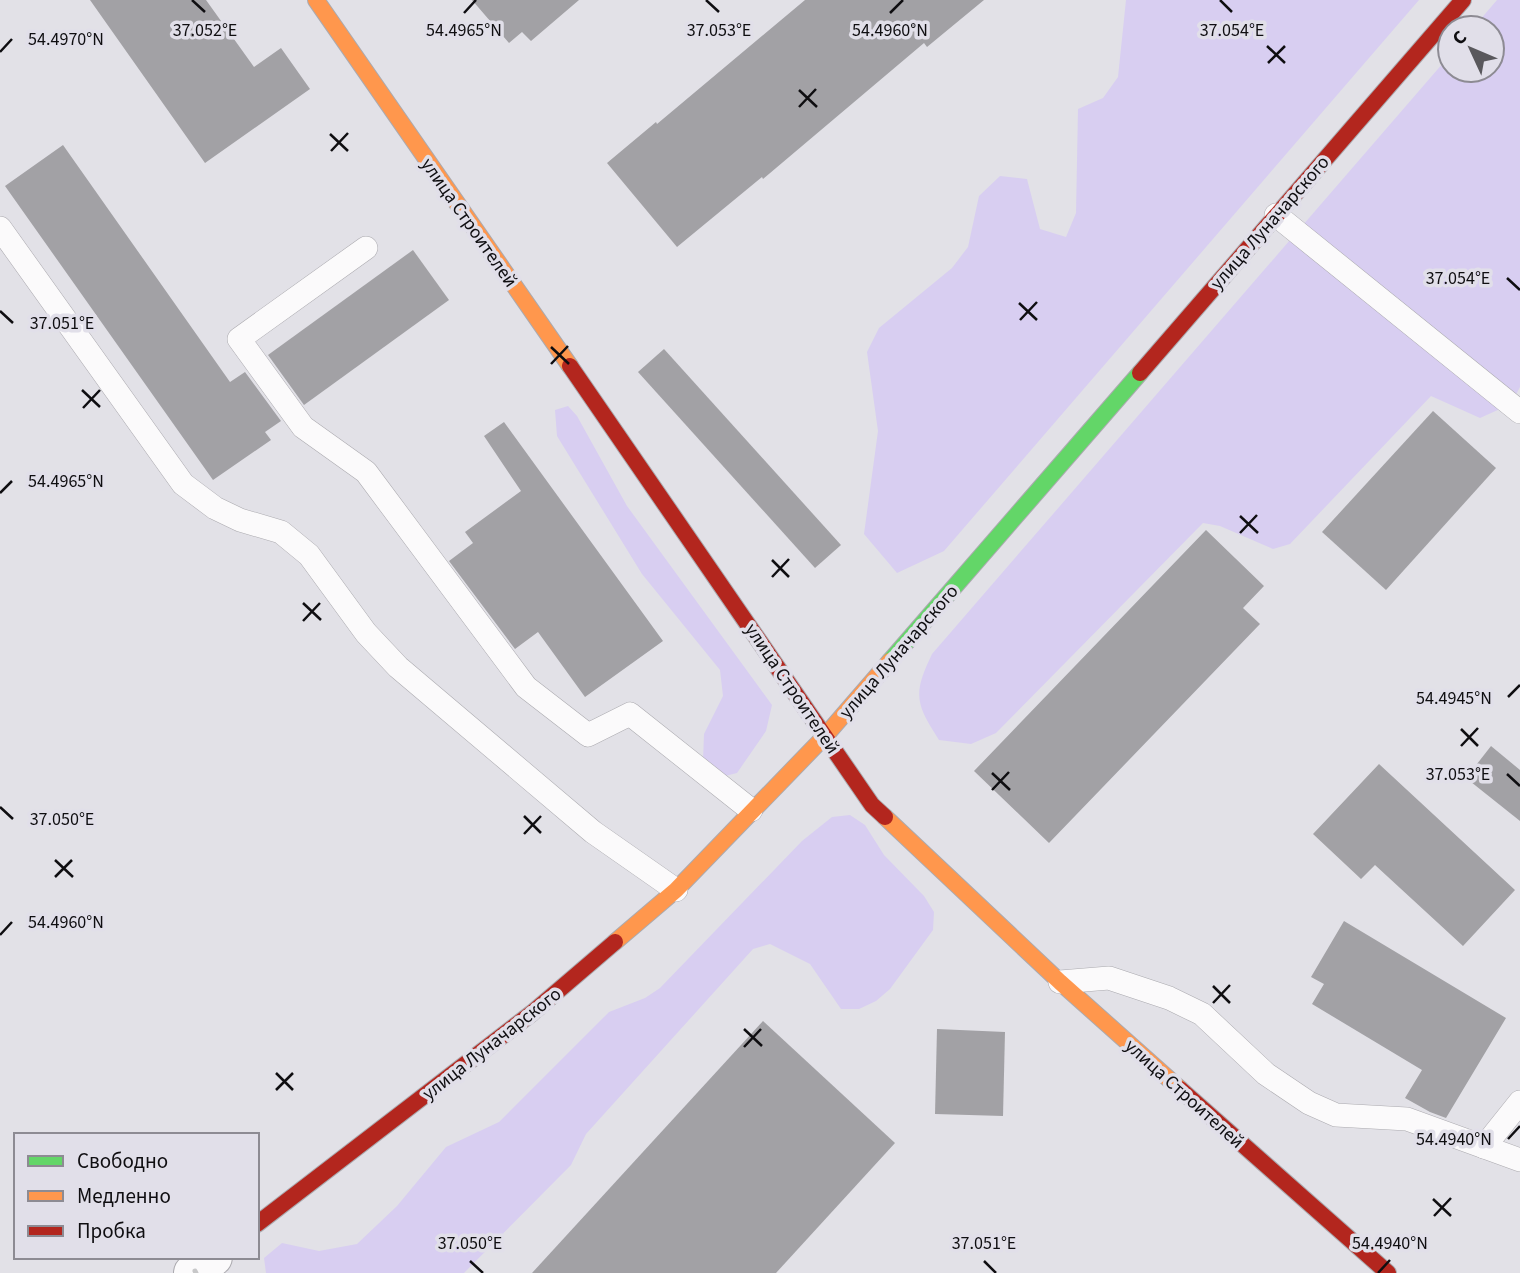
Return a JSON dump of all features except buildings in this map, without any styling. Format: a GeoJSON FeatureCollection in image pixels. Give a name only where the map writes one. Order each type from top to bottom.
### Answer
{"type":"FeatureCollection","features":[{"type":"Feature","properties":{"kind":"main road","name":"улица Строителей"},"geometry":{"type":"LineString","coordinates":[[316,0],[826,734],[872,805],[1060,982],[1388,1273]]}},
{"type":"Feature","properties":{"kind":"main road","name":"улица Луначарского"},"geometry":{"type":"LineString","coordinates":[[259,1222],[532,1013],[676,890],[826,734],[1463,0]]}},
{"type":"Feature","properties":{"kind":"street"},"geometry":{"type":"LineString","coordinates":[[193,1273],[210,1259]]}},
{"type":"Feature","properties":{"kind":"lane"},"geometry":{"type":"LineString","coordinates":[[1276,215],[1520,412]]}},
{"type":"Feature","properties":{"kind":"lane"},"geometry":{"type":"LineString","coordinates":[[0,228],[183,484],[215,508],[240,520],[281,532],[309,555],[366,633],[398,667],[593,832],[676,890]]}},
{"type":"Feature","properties":{"kind":"lane"},"geometry":{"type":"LineString","coordinates":[[366,248],[239,339],[303,427],[366,472],[526,687],[588,735],[630,715],[751,810]]}},
{"type":"Feature","properties":{"kind":"lane"},"geometry":{"type":"LineString","coordinates":[[1060,982],[1109,978],[1169,998],[1202,1014],[1266,1073],[1309,1103],[1336,1115],[1407,1119],[1520,1160]]}},
{"type":"Feature","properties":{"kind":"lane"},"geometry":{"type":"LineString","coordinates":[[1484,1147],[1520,1102]]}},
{"type":"Feature","properties":{"kind":"shaded area"},"geometry":{"type":"Polygon","coordinates":[[[1126,0],[1419,0],[944,551],[897,573],[864,534],[878,431],[867,352],[879,328],[952,268],[968,247],[979,196],[1000,176],[1027,179],[1040,229],[1066,237],[1076,213],[1078,109],[1103,98],[1118,77],[1126,0]]]}},
{"type":"Feature","properties":{"kind":"shaded area"},"geometry":{"type":"Polygon","coordinates":[[[1497,0],[1520,0],[1520,387],[1511,404],[1480,418],[1431,396],[1290,544],[1273,549],[1220,526],[1203,523],[996,733],[971,744],[939,740],[925,717],[919,698],[922,679],[932,654],[1436,71],[1436,84],[1506,84],[1506,14],[1485,14],[1497,0]]]}},
{"type":"Feature","properties":{"kind":"shaded area"},"geometry":{"type":"Polygon","coordinates":[[[568,406],[577,416],[627,506],[772,705],[766,731],[737,773],[725,776],[703,761],[704,734],[723,696],[720,670],[642,574],[557,436],[555,410],[568,406]]]}},
{"type":"Feature","properties":{"kind":"shaded area"},"geometry":{"type":"Polygon","coordinates":[[[850,815],[865,825],[884,855],[924,896],[934,912],[933,930],[890,989],[876,1001],[859,1009],[841,1009],[810,964],[770,944],[753,949],[586,1134],[571,1165],[464,1273],[266,1273],[264,1258],[282,1243],[319,1251],[357,1244],[397,1206],[446,1147],[499,1122],[609,1012],[645,998],[660,988],[802,841],[832,817],[850,815]]]}},
{"type":"Feature","properties":{"kind":"traffic: fast"},"geometry":{"type":"LineString","coordinates":[[890,661],[1140,373]]}},
{"type":"Feature","properties":{"kind":"traffic: slow"},"geometry":{"type":"LineString","coordinates":[[316,0],[570,366]]}},
{"type":"Feature","properties":{"kind":"traffic: slow"},"geometry":{"type":"LineString","coordinates":[[615,942],[676,890],[826,735],[890,661]]}},
{"type":"Feature","properties":{"kind":"traffic: slow"},"geometry":{"type":"LineString","coordinates":[[885,817],[1060,982],[1180,1089]]}},
{"type":"Feature","properties":{"kind":"traffic: jam"},"geometry":{"type":"LineString","coordinates":[[1140,373],[1463,0]]}},
{"type":"Feature","properties":{"kind":"traffic: jam"},"geometry":{"type":"LineString","coordinates":[[570,366],[872,805],[885,817]]}},
{"type":"Feature","properties":{"kind":"traffic: jam"},"geometry":{"type":"LineString","coordinates":[[259,1222],[532,1013],[615,942]]}},
{"type":"Feature","properties":{"kind":"traffic: jam"},"geometry":{"type":"LineString","coordinates":[[1180,1089],[1388,1273]]}}]}
